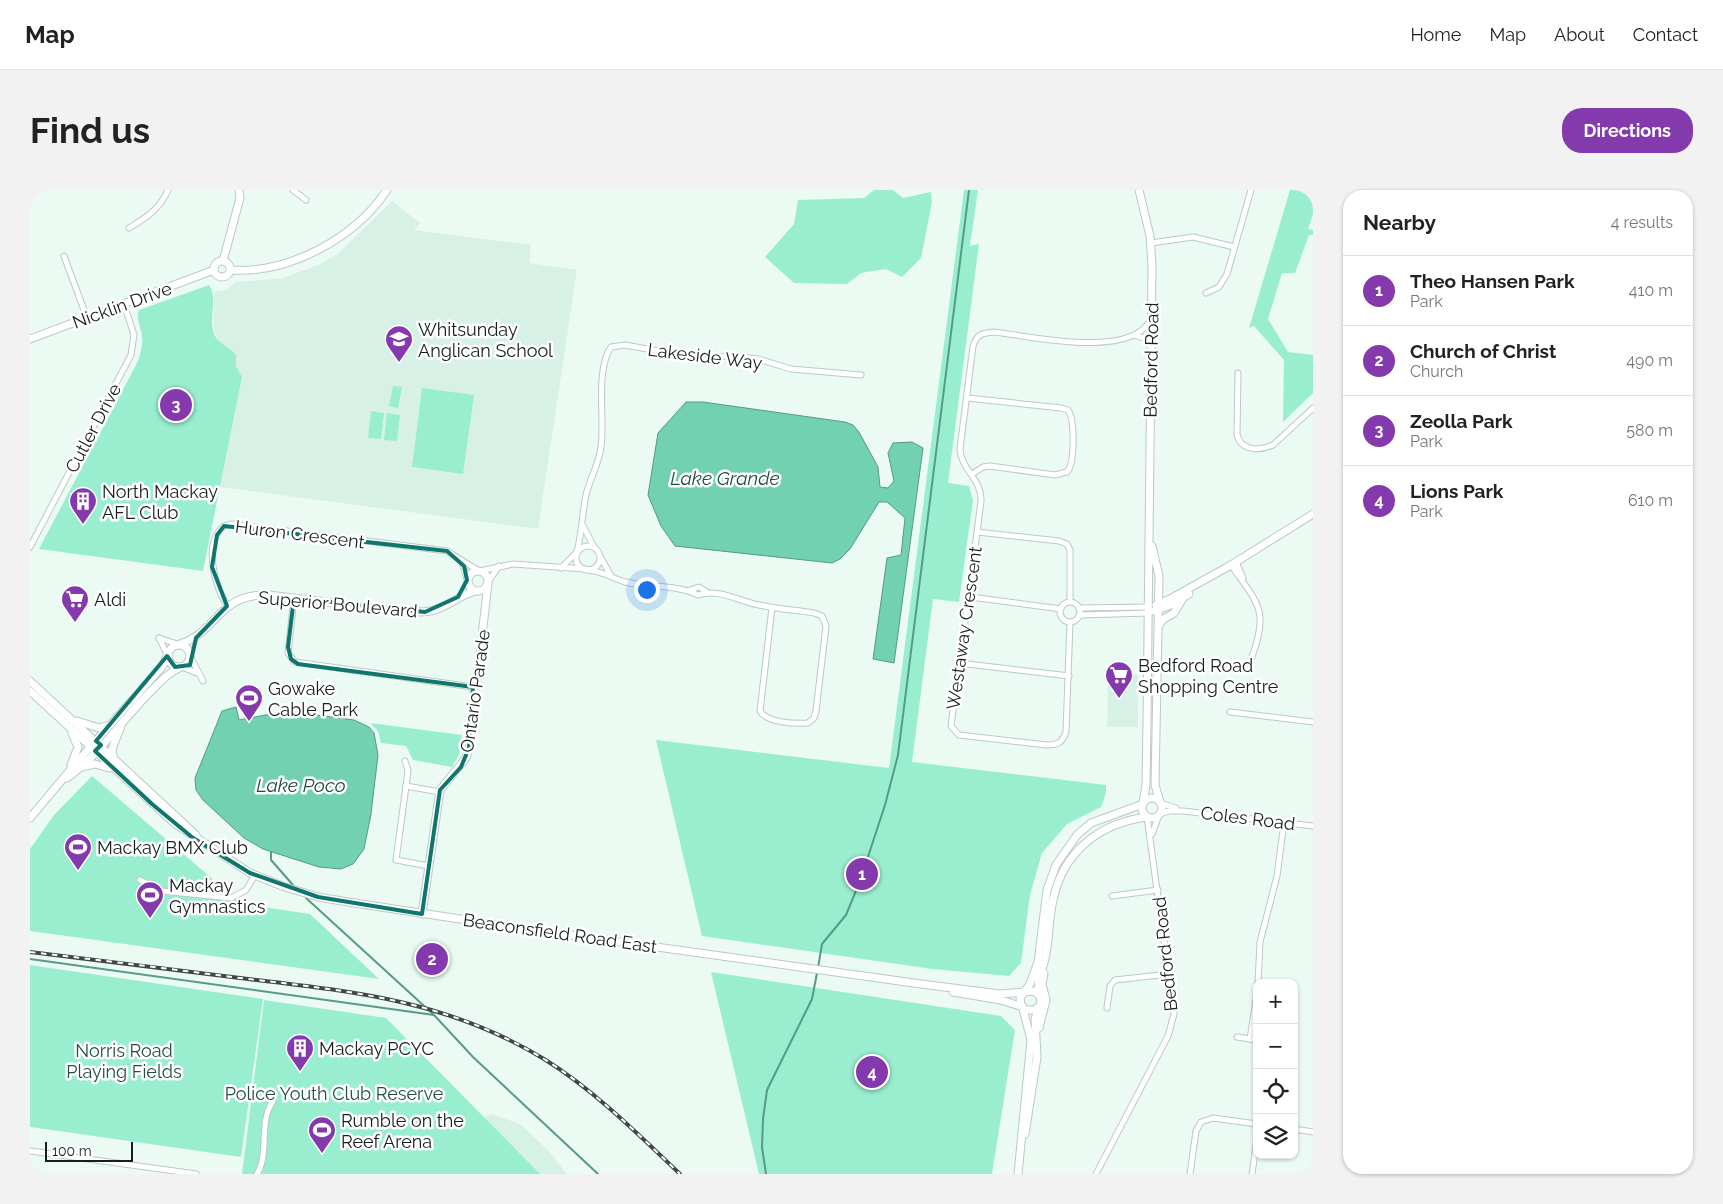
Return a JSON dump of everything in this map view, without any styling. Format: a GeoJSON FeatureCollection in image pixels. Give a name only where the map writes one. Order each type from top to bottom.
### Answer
{"type":"FeatureCollection","features":[{"type":"Feature","properties":{"kind":"street"},"geometry":{"type":"LineString","coordinates":[[129,228],[152,214],[164,199],[168,190]]}},
{"type":"Feature","properties":{"kind":"street"},"geometry":{"type":"LineString","coordinates":[[223,261],[240,198],[239,190]]}},
{"type":"Feature","properties":{"kind":"street"},"geometry":{"type":"LineString","coordinates":[[231,270],[229,264],[223,261],[217,263],[214,270],[219,276],[224,277],[231,270],[252,270],[312,253],[350,229],[387,190]]}},
{"type":"Feature","properties":{"kind":"street","name":"Bedford Road"},"geometry":{"type":"LineString","coordinates":[[1138,190],[1151,243],[1149,610],[1146,785],[1143,804]]}},
{"type":"Feature","properties":{"kind":"street"},"geometry":{"type":"LineString","coordinates":[[1206,294],[1219,287],[1222,282],[1252,190]]}},
{"type":"Feature","properties":{"kind":"street"},"geometry":{"type":"LineString","coordinates":[[295,191],[306,200]]}},
{"type":"Feature","properties":{"kind":"street"},"geometry":{"type":"LineString","coordinates":[[1151,243],[1194,237],[1234,247]]}},
{"type":"Feature","properties":{"kind":"street"},"geometry":{"type":"LineString","coordinates":[[64,256],[87,318]]}},
{"type":"Feature","properties":{"kind":"street","name":"Nicklin Drive"},"geometry":{"type":"LineString","coordinates":[[30,339],[214,270]]}},
{"type":"Feature","properties":{"kind":"street","name":"Cutler Drive"},"geometry":{"type":"LineString","coordinates":[[30,547],[131,355],[134,335],[124,304]]}},
{"type":"Feature","properties":{"kind":"street"},"geometry":{"type":"LineString","coordinates":[[1134,335],[1147,326],[1151,318]]}},
{"type":"Feature","properties":{"kind":"street","name":"Westaway Crescent"},"geometry":{"type":"LineString","coordinates":[[1070,622],[1066,732],[1062,742],[1056,745],[959,734],[951,726],[967,608],[971,596],[970,587],[982,494],[972,474],[962,462],[960,450],[973,346],[976,338],[982,332],[1104,344],[1134,335]]}},
{"type":"Feature","properties":{"kind":"street"},"geometry":{"type":"LineString","coordinates":[[1134,335],[1147,339],[1151,344]]}},
{"type":"Feature","properties":{"kind":"street","name":"Lakeside Way"},"geometry":{"type":"LineString","coordinates":[[577,552],[587,492],[601,449],[603,431],[602,391],[606,358],[611,348],[625,345],[698,358],[732,356],[758,359],[777,367],[861,375]]}},
{"type":"Feature","properties":{"kind":"street"},"geometry":{"type":"LineString","coordinates":[[1238,373],[1237,434],[1239,442],[1244,446],[1266,448],[1273,445],[1313,408]]}},
{"type":"Feature","properties":{"kind":"street"},"geometry":{"type":"LineString","coordinates":[[968,398],[1061,408],[1068,410],[1072,419],[1072,462],[1067,472],[1055,475],[990,466],[983,467],[972,474]]}},
{"type":"Feature","properties":{"kind":"street"},"geometry":{"type":"LineString","coordinates":[[1159,607],[1313,514]]}},
{"type":"Feature","properties":{"kind":"street"},"geometry":{"type":"LineString","coordinates":[[583,525],[610,574]]}},
{"type":"Feature","properties":{"kind":"street","name":"Huron Crescent"},"geometry":{"type":"LineString","coordinates":[[228,606],[220,594],[212,567],[217,534],[224,526],[249,526],[444,551],[480,571]]}},
{"type":"Feature","properties":{"kind":"street","name":"Bedford Road"},"geometry":{"type":"LineString","coordinates":[[1149,531],[1158,570],[1159,607],[1155,785],[1160,802]]}},
{"type":"Feature","properties":{"kind":"street"},"geometry":{"type":"LineString","coordinates":[[977,532],[1059,541],[1067,544],[1070,550],[1070,602]]}},
{"type":"Feature","properties":{"kind":"street"},"geometry":{"type":"LineString","coordinates":[[560,568],[586,546],[596,549]]}},
{"type":"Feature","properties":{"kind":"street"},"geometry":{"type":"LineString","coordinates":[[577,552],[577,562],[587,570]]}},
{"type":"Feature","properties":{"kind":"street"},"geometry":{"type":"LineString","coordinates":[[587,570],[596,566],[599,555]]}},
{"type":"Feature","properties":{"kind":"street"},"geometry":{"type":"LineString","coordinates":[[460,559],[470,587],[476,591],[484,590],[500,566]]}},
{"type":"Feature","properties":{"kind":"street"},"geometry":{"type":"LineString","coordinates":[[458,597],[472,572],[517,564],[587,570],[610,574],[626,582],[689,590],[699,587],[707,592],[772,608],[814,613],[824,618],[826,626],[815,716],[805,723],[771,720],[761,713],[760,704],[772,608]]}},
{"type":"Feature","properties":{"kind":"street"},"geometry":{"type":"LineString","coordinates":[[1070,602],[1064,604],[1061,609],[1062,618],[1070,622],[1079,615],[1149,610],[1186,596],[1233,564]]}},
{"type":"Feature","properties":{"kind":"street"},"geometry":{"type":"LineString","coordinates":[[1233,564],[1257,601],[1260,612],[1256,646],[1250,662]]}},
{"type":"Feature","properties":{"kind":"street"},"geometry":{"type":"LineString","coordinates":[[480,571],[487,576],[488,582]]}},
{"type":"Feature","properties":{"kind":"street","name":"Ontario Parade"},"geometry":{"type":"LineString","coordinates":[[422,914],[440,792],[444,782],[461,767],[468,753],[475,695],[473,686],[477,680],[488,582]]}},
{"type":"Feature","properties":{"kind":"street","name":"Superior Boulevard"},"geometry":{"type":"LineString","coordinates":[[178,644],[198,635],[228,606],[254,595],[406,612],[425,612],[443,607],[458,597],[476,591]]}},
{"type":"Feature","properties":{"kind":"street","name":"Ontario Parade"},"geometry":{"type":"LineString","coordinates":[[476,591],[483,597],[486,608]]}},
{"type":"Feature","properties":{"kind":"street"},"geometry":{"type":"LineString","coordinates":[[971,596],[1061,609]]}},
{"type":"Feature","properties":{"kind":"street"},"geometry":{"type":"LineString","coordinates":[[1158,627],[1162,620],[1174,613],[1186,596]]}},
{"type":"Feature","properties":{"kind":"street"},"geometry":{"type":"LineString","coordinates":[[294,598],[288,653],[295,662],[473,686]]}},
{"type":"Feature","properties":{"kind":"street"},"geometry":{"type":"LineString","coordinates":[[1070,602],[1079,608],[1149,610]]}},
{"type":"Feature","properties":{"kind":"street"},"geometry":{"type":"LineString","coordinates":[[1079,608],[1079,615]]}},
{"type":"Feature","properties":{"kind":"street","name":"Superior Boulevard"},"geometry":{"type":"LineString","coordinates":[[190,655],[198,635]]}},
{"type":"Feature","properties":{"kind":"street"},"geometry":{"type":"LineString","coordinates":[[159,638],[188,648],[202,679],[194,671],[171,664],[167,655],[159,638]]}},
{"type":"Feature","properties":{"kind":"street"},"geometry":{"type":"LineString","coordinates":[[30,818],[63,781],[80,768],[108,725],[162,667],[171,648],[178,644]]}},
{"type":"Feature","properties":{"kind":"street"},"geometry":{"type":"LineString","coordinates":[[68,772],[171,672],[187,663],[190,655]]}},
{"type":"Feature","properties":{"kind":"street"},"geometry":{"type":"LineString","coordinates":[[959,663],[1069,676]]}},
{"type":"Feature","properties":{"kind":"street","name":"Beaconsfield Road East"},"geometry":{"type":"LineString","coordinates":[[30,681],[133,787],[174,823],[255,875],[318,897],[422,914],[921,984],[1000,994],[1025,992]]}},
{"type":"Feature","properties":{"kind":"street","name":"Beaconsfield Road East"},"geometry":{"type":"LineString","coordinates":[[30,691],[69,722]]}},
{"type":"Feature","properties":{"kind":"street"},"geometry":{"type":"LineString","coordinates":[[1230,712],[1313,722]]}},
{"type":"Feature","properties":{"kind":"street"},"geometry":{"type":"LineString","coordinates":[[112,756],[113,745],[125,718]]}},
{"type":"Feature","properties":{"kind":"street"},"geometry":{"type":"LineString","coordinates":[[69,722],[99,728],[108,725]]}},
{"type":"Feature","properties":{"kind":"street"},"geometry":{"type":"LineString","coordinates":[[63,781],[78,746],[69,722]]}},
{"type":"Feature","properties":{"kind":"street","name":"Beaconsfield Road East"},"geometry":{"type":"LineString","coordinates":[[95,746],[112,756],[209,847]]}},
{"type":"Feature","properties":{"kind":"street"},"geometry":{"type":"LineString","coordinates":[[405,761],[408,770],[396,860],[429,866]]}},
{"type":"Feature","properties":{"kind":"street"},"geometry":{"type":"LineString","coordinates":[[80,768],[93,764],[104,765],[133,787]]}},
{"type":"Feature","properties":{"kind":"street"},"geometry":{"type":"LineString","coordinates":[[406,786],[440,792]]}},
{"type":"Feature","properties":{"kind":"street"},"geometry":{"type":"LineString","coordinates":[[1151,798],[1160,802],[1162,808],[1159,814],[1153,818],[1147,817],[1124,821],[1098,832],[1072,856],[1055,890],[1042,984],[1046,1000],[1040,1019],[1037,1057],[1018,1172],[1031,1040],[1027,1018],[1020,1001],[1038,962],[1047,890],[1058,861],[1077,835],[1091,823],[1143,804],[1151,798]]}},
{"type":"Feature","properties":{"kind":"street","name":"Coles Road"},"geometry":{"type":"LineString","coordinates":[[1160,802],[1183,811]]}},
{"type":"Feature","properties":{"kind":"street"},"geometry":{"type":"LineString","coordinates":[[1143,804],[1142,811],[1147,817]]}},
{"type":"Feature","properties":{"kind":"street","name":"Coles Road"},"geometry":{"type":"LineString","coordinates":[[1159,814],[1168,811],[1183,811],[1313,826]]}},
{"type":"Feature","properties":{"kind":"street","name":"Bedford Road"},"geometry":{"type":"LineString","coordinates":[[1151,836],[1159,814]]}},
{"type":"Feature","properties":{"kind":"street","name":"Bedford Road"},"geometry":{"type":"LineString","coordinates":[[1096,1174],[1168,1036],[1174,1014],[1147,817]]}},
{"type":"Feature","properties":{"kind":"street"},"geometry":{"type":"LineString","coordinates":[[1258,979],[1260,942],[1277,876],[1284,823]]}},
{"type":"Feature","properties":{"kind":"street"},"geometry":{"type":"LineString","coordinates":[[140,880],[162,891],[231,898],[246,890],[255,875]]}},
{"type":"Feature","properties":{"kind":"street"},"geometry":{"type":"LineString","coordinates":[[1112,896],[1158,890]]}},
{"type":"Feature","properties":{"kind":"street"},"geometry":{"type":"LineString","coordinates":[[1037,1057],[1035,1017],[1041,1000],[1038,983],[1046,955]]}},
{"type":"Feature","properties":{"kind":"street"},"geometry":{"type":"LineString","coordinates":[[1114,981],[1169,974]]}},
{"type":"Feature","properties":{"kind":"street"},"geometry":{"type":"LineString","coordinates":[[1110,975],[1114,981]]}},
{"type":"Feature","properties":{"kind":"street"},"geometry":{"type":"LineString","coordinates":[[1107,1008],[1110,988],[1114,981]]}},
{"type":"Feature","properties":{"kind":"street","name":"Beaconsfield Road East"},"geometry":{"type":"LineString","coordinates":[[921,984],[1001,1000],[1023,1008]]}},
{"type":"Feature","properties":{"kind":"street"},"geometry":{"type":"LineString","coordinates":[[1025,992],[1034,991],[1040,995]]}},
{"type":"Feature","properties":{"kind":"street"},"geometry":{"type":"LineString","coordinates":[[1023,1008],[1031,1011],[1039,1008]]}},
{"type":"Feature","properties":{"kind":"street"},"geometry":{"type":"LineString","coordinates":[[1250,1039],[1253,1024]]}},
{"type":"Feature","properties":{"kind":"street"},"geometry":{"type":"LineString","coordinates":[[1237,1037],[1253,1039]]}},
{"type":"Feature","properties":{"kind":"street"},"geometry":{"type":"LineString","coordinates":[[257,1174],[261,1165],[268,1111],[273,1101]]}},
{"type":"Feature","properties":{"kind":"street"},"geometry":{"type":"LineString","coordinates":[[1190,1174],[1196,1130],[1200,1122],[1213,1118],[1253,1123]]}},
{"type":"Feature","properties":{"kind":"street"},"geometry":{"type":"LineString","coordinates":[[1298,1130],[1313,1132]]}},
{"type":"Feature","properties":{"kind":"street"},"geometry":{"type":"LineString","coordinates":[[30,1151],[196,1174]]}},
{"type":"Feature","properties":{"kind":"street"},"geometry":{"type":"LineString","coordinates":[[1252,1174],[1254,1159]]}},
{"type":"Feature","properties":{"kind":"highlighted area"},"geometry":{"type":"Polygon","coordinates":[[[224,526],[447,551],[464,566],[467,580],[458,597],[425,612],[294,598],[288,647],[291,659],[298,664],[473,687],[469,748],[461,767],[440,790],[422,914],[318,897],[250,873],[193,838],[152,804],[95,751],[101,745],[96,741],[167,656],[175,667],[190,665],[196,638],[227,606],[212,567],[217,535],[224,526]]]}},
{"type":"Feature","properties":{"kind":"shaded area","name":"Whitsunday Anglican School"},"geometry":{"type":"Polygon","coordinates":[[[392,201],[420,223],[414,230],[531,245],[529,263],[577,270],[538,529],[219,487],[242,377],[236,366],[236,355],[220,343],[214,331],[214,292],[226,290],[235,282],[283,278],[318,265],[338,254],[392,201]]]}},
{"type":"Feature","properties":{"kind":"shaded area"},"geometry":{"type":"Polygon","coordinates":[[[1108,673],[1136,674],[1138,676],[1138,727],[1107,727],[1108,673]]]}},
{"type":"Feature","properties":{"kind":"shaded area"},"geometry":{"type":"Polygon","coordinates":[[[491,1114],[520,1124],[549,1151],[567,1174],[494,1174],[476,1121],[491,1114]]]}},
{"type":"Feature","properties":{"kind":"green space"},"geometry":{"type":"Polygon","coordinates":[[[874,190],[893,190],[903,198],[931,192],[932,202],[921,258],[902,277],[886,269],[861,273],[847,284],[794,283],[765,257],[794,224],[798,200],[864,198],[874,190]]]}},
{"type":"Feature","properties":{"kind":"green space"},"geometry":{"type":"Polygon","coordinates":[[[964,190],[978,190],[970,246],[979,244],[948,483],[969,486],[973,500],[959,602],[933,599],[912,762],[1106,785],[1106,793],[1101,807],[1067,824],[1042,853],[1030,895],[1021,963],[1009,976],[932,969],[702,936],[656,740],[889,768],[964,190]]]}},
{"type":"Feature","properties":{"kind":"green space"},"geometry":{"type":"Polygon","coordinates":[[[1290,190],[1313,190],[1313,214],[1308,229],[1313,230],[1313,235],[1309,235],[1295,273],[1282,273],[1268,319],[1288,352],[1313,355],[1313,393],[1283,422],[1284,360],[1254,326],[1249,328],[1290,190]]]}},
{"type":"Feature","properties":{"kind":"green space"},"geometry":{"type":"Polygon","coordinates":[[[209,285],[213,297],[212,323],[215,336],[236,355],[236,366],[242,377],[203,571],[39,549],[137,362],[142,341],[138,317],[139,310],[209,285]]]}},
{"type":"Feature","properties":{"kind":"green space"},"geometry":{"type":"Polygon","coordinates":[[[393,386],[402,387],[398,408],[389,406],[393,386]]]}},
{"type":"Feature","properties":{"kind":"green space"},"geometry":{"type":"Polygon","coordinates":[[[422,388],[474,395],[463,474],[412,467],[422,388]]]}},
{"type":"Feature","properties":{"kind":"green space"},"geometry":{"type":"Polygon","coordinates":[[[371,411],[384,413],[381,439],[368,438],[371,411]]]}},
{"type":"Feature","properties":{"kind":"green space"},"geometry":{"type":"Polygon","coordinates":[[[387,413],[400,415],[397,441],[384,440],[387,413]]]}},
{"type":"Feature","properties":{"kind":"green space"},"geometry":{"type":"Polygon","coordinates":[[[370,723],[462,735],[459,755],[452,767],[413,760],[406,746],[381,743],[378,731],[370,723]]]}},
{"type":"Feature","properties":{"kind":"green space"},"geometry":{"type":"Polygon","coordinates":[[[92,776],[242,904],[310,914],[379,979],[30,931],[30,849],[54,815],[92,776]]]}},
{"type":"Feature","properties":{"kind":"green space","name":"Norris Road Playing Fields"},"geometry":{"type":"Polygon","coordinates":[[[30,965],[263,999],[241,1157],[30,1127],[30,965]]]}},
{"type":"Feature","properties":{"kind":"green space"},"geometry":{"type":"Polygon","coordinates":[[[711,972],[1001,1016],[1015,1030],[992,1174],[759,1174],[711,972]]]}},
{"type":"Feature","properties":{"kind":"green space","name":"Police Youth Club Reserve"},"geometry":{"type":"Polygon","coordinates":[[[264,1000],[386,1018],[540,1174],[242,1174],[264,1000]]]}},
{"type":"Feature","properties":{"kind":"water","name":"Lake Grande"},"geometry":{"type":"Polygon","coordinates":[[[686,402],[703,402],[845,422],[853,425],[859,432],[878,467],[880,487],[888,488],[894,481],[888,453],[893,443],[912,442],[923,448],[894,663],[873,659],[887,558],[901,555],[905,518],[887,502],[879,502],[850,549],[840,559],[832,563],[675,546],[661,526],[648,495],[658,433],[686,402]]]}},
{"type":"Feature","properties":{"kind":"water","name":"Lake Poco"},"geometry":{"type":"Polygon","coordinates":[[[236,707],[239,720],[286,711],[354,720],[369,727],[374,733],[378,755],[371,814],[364,849],[353,864],[341,869],[319,867],[263,849],[244,838],[203,800],[196,790],[195,778],[222,711],[236,707]]]}},
{"type":"Feature","properties":{"kind":"waterway"},"geometry":{"type":"LineString","coordinates":[[818,968],[822,944],[846,915],[860,881],[885,805],[898,755],[969,190]]}},
{"type":"Feature","properties":{"kind":"waterway"},"geometry":{"type":"LineString","coordinates":[[271,852],[271,860],[293,885]]}},
{"type":"Feature","properties":{"kind":"waterway"},"geometry":{"type":"LineString","coordinates":[[306,898],[434,1015],[473,1057],[598,1174]]}},
{"type":"Feature","properties":{"kind":"waterway"},"geometry":{"type":"LineString","coordinates":[[30,959],[434,1015]]}},
{"type":"Feature","properties":{"kind":"waterway"},"geometry":{"type":"LineString","coordinates":[[766,1174],[762,1147],[767,1090],[812,999],[817,973]]}},
{"type":"Feature","properties":{"kind":"railway"},"geometry":{"type":"LineString","coordinates":[[30,952],[359,994],[397,1001],[471,1023],[508,1039],[544,1059],[580,1084],[615,1113],[680,1174]]}},
{"type":"Feature","properties":{"kind":"place","name":"Whitsunday Anglican School"},"geometry":{"type":"Point","coordinates":[399,363]}},
{"type":"Feature","properties":{"kind":"place","name":"Zeolla Park"},"geometry":{"type":"Point","coordinates":[176,405]}},
{"type":"Feature","properties":{"kind":"place","name":"North Mackay AFL Club"},"geometry":{"type":"Point","coordinates":[83,525]}},
{"type":"Feature","properties":{"kind":"place","name":"Aldi"},"geometry":{"type":"Point","coordinates":[75,623]}},
{"type":"Feature","properties":{"kind":"place","name":"Bedford Road Shopping Centre"},"geometry":{"type":"Point","coordinates":[1119,699]}},
{"type":"Feature","properties":{"kind":"place","name":"Gowake Cable Park"},"geometry":{"type":"Point","coordinates":[249,722]}},
{"type":"Feature","properties":{"kind":"place","name":"Mackay BMX Club"},"geometry":{"type":"Point","coordinates":[78,871]}},
{"type":"Feature","properties":{"kind":"place","name":"Theo Hansen Park"},"geometry":{"type":"Point","coordinates":[862,874]}},
{"type":"Feature","properties":{"kind":"place","name":"Mackay Gymnastics"},"geometry":{"type":"Point","coordinates":[150,919]}},
{"type":"Feature","properties":{"kind":"place","name":"Church of Christ"},"geometry":{"type":"Point","coordinates":[432,959]}},
{"type":"Feature","properties":{"kind":"place","name":"Mackay PCYC"},"geometry":{"type":"Point","coordinates":[300,1072]}},
{"type":"Feature","properties":{"kind":"place","name":"Lions Park"},"geometry":{"type":"Point","coordinates":[872,1072]}},
{"type":"Feature","properties":{"kind":"place","name":"Rumble on the Reef Arena"},"geometry":{"type":"Point","coordinates":[322,1154]}}]}
